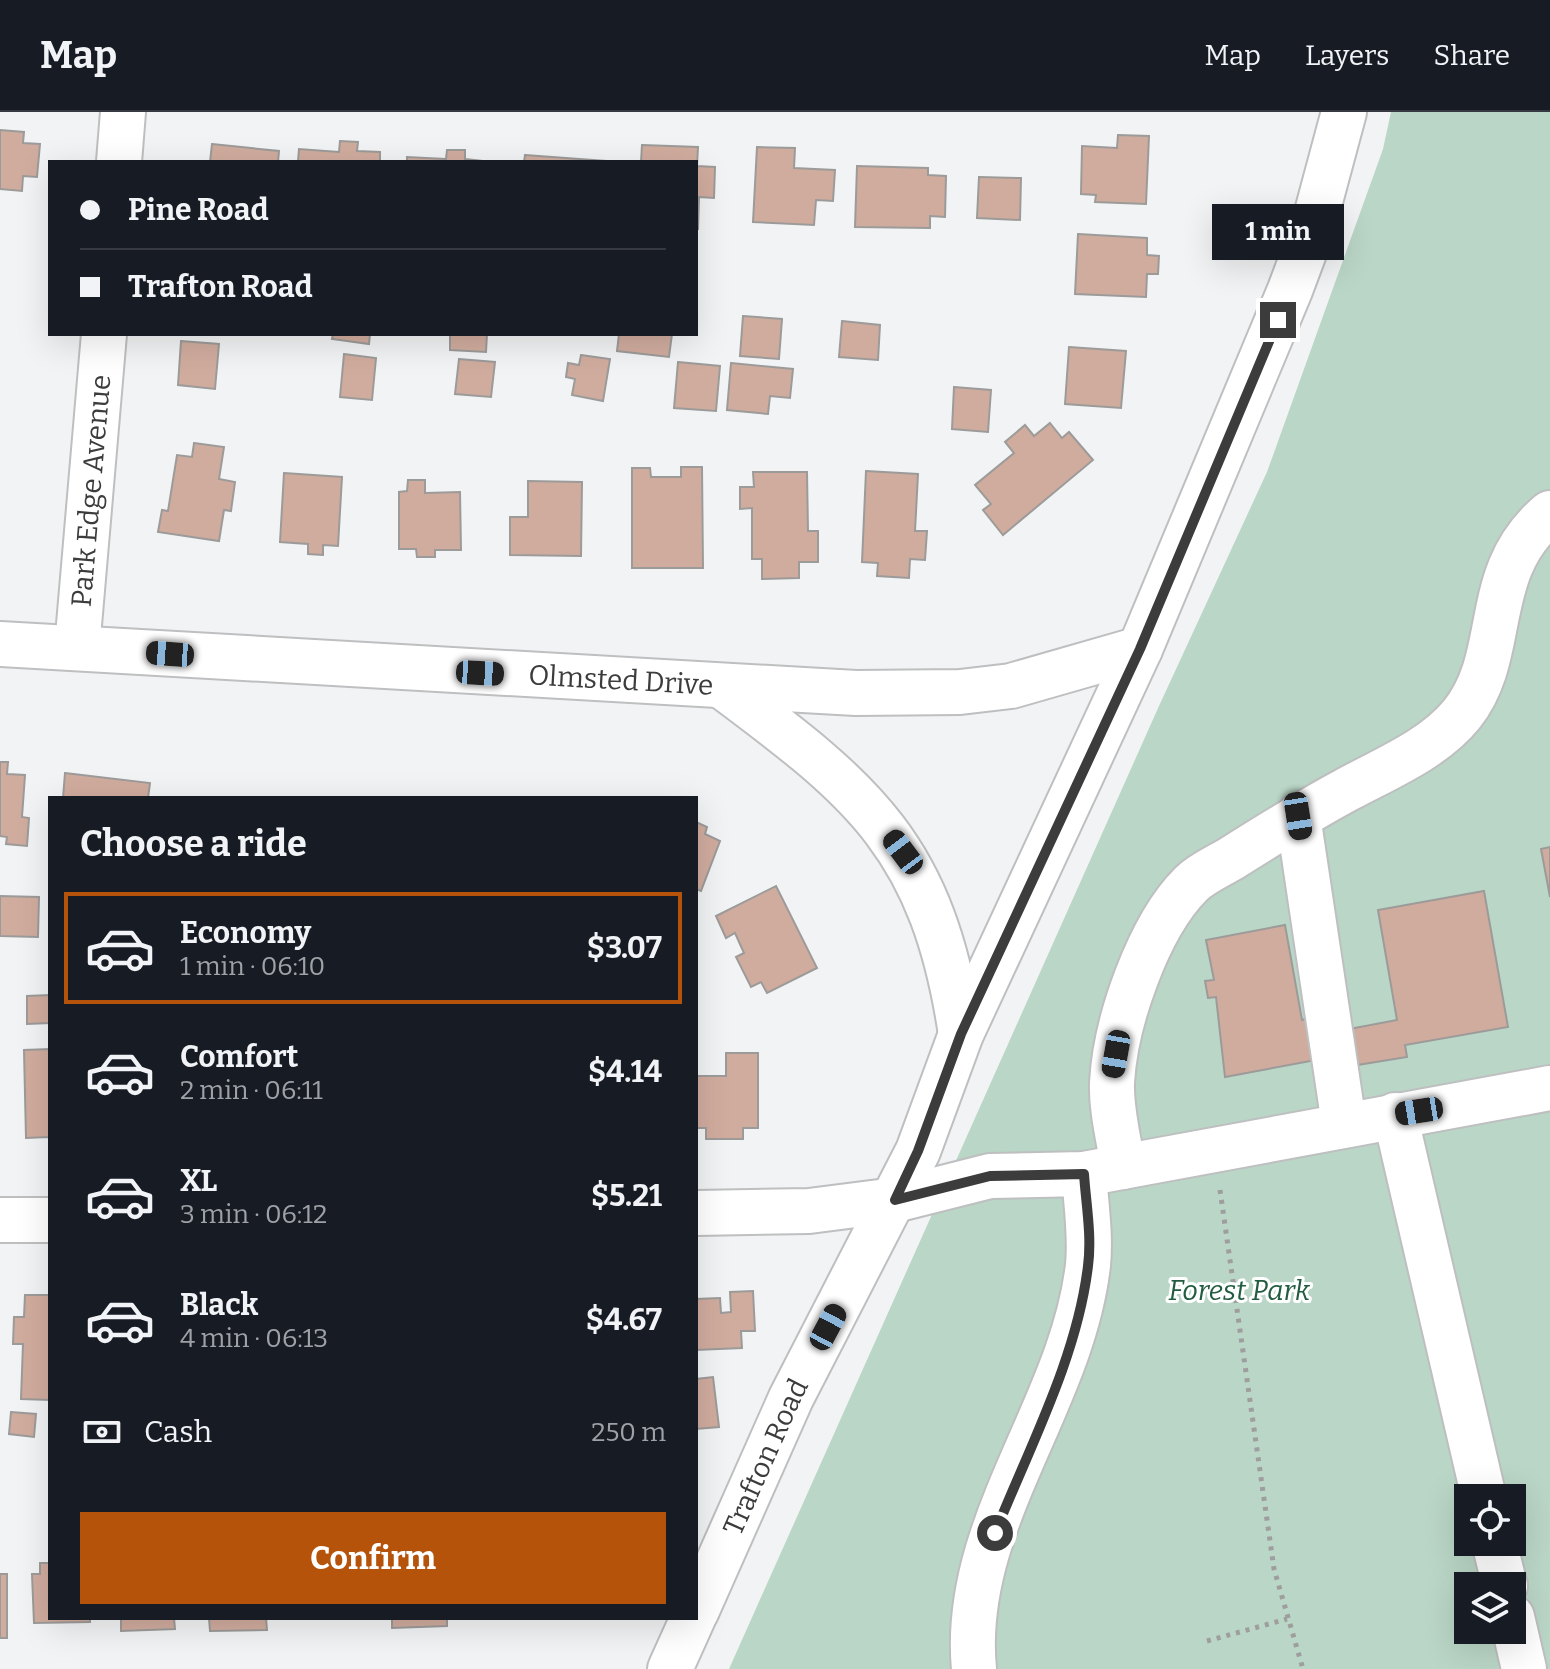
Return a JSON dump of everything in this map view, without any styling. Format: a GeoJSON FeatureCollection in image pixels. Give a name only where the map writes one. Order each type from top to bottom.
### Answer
{"type":"FeatureCollection","features":[{"type":"Feature","properties":{"kind":"street"},"geometry":{"type":"LineString","coordinates":[[119,160],[123,112]]}},
{"type":"Feature","properties":{"kind":"street","name":"Trafton Road"},"geometry":{"type":"LineString","coordinates":[[698,1607],[791,1398],[918,1151],[961,1034],[1140,649],[1290,290],[1312,231],[1344,112]]}},
{"type":"Feature","properties":{"kind":"street","name":"Park Edge Avenue"},"geometry":{"type":"LineString","coordinates":[[77,648],[104,336]]}},
{"type":"Feature","properties":{"kind":"street"},"geometry":{"type":"LineString","coordinates":[[974,1669],[975,1608],[983,1562],[1054,1387],[1088,1268],[1113,1108],[1113,1072],[1124,1015],[1155,938],[1169,911],[1193,882],[1298,816],[1415,752],[1463,714],[1484,666],[1498,598],[1514,554],[1550,513]]}},
{"type":"Feature","properties":{"kind":"street","name":"Olmsted Drive"},"geometry":{"type":"LineString","coordinates":[[0,644],[856,693],[960,692],[1011,686],[1140,649]]}},
{"type":"Feature","properties":{"kind":"street"},"geometry":{"type":"LineString","coordinates":[[722,686],[827,767],[880,822],[903,852],[925,895],[942,939],[961,1034]]}},
{"type":"Feature","properties":{"kind":"street"},"geometry":{"type":"LineString","coordinates":[[1298,816],[1344,1124]]}},
{"type":"Feature","properties":{"kind":"street"},"geometry":{"type":"LineString","coordinates":[[698,1213],[809,1211],[895,1200],[990,1176],[1104,1170],[1550,1088]]}},
{"type":"Feature","properties":{"kind":"street"},"geometry":{"type":"LineString","coordinates":[[1395,1115],[1481,1484]]}},
{"type":"Feature","properties":{"kind":"street"},"geometry":{"type":"LineString","coordinates":[[0,1220],[48,1220]]}},
{"type":"Feature","properties":{"kind":"street"},"geometry":{"type":"LineString","coordinates":[[670,1669],[692,1620]]}},
{"type":"Feature","properties":{"kind":"street"},"geometry":{"type":"LineString","coordinates":[[1518,1644],[1524,1669]]}},
{"type":"Feature","properties":{"kind":"path"},"geometry":{"type":"LineString","coordinates":[[1214,1148],[1274,1569],[1303,1669]]}},
{"type":"Feature","properties":{"kind":"path"},"geometry":{"type":"LineString","coordinates":[[1207,1641],[1287,1619]]}},
{"type":"Feature","properties":{"kind":"green space","name":"Forest Park"},"geometry":{"type":"Polygon","coordinates":[[[1391,112],[1550,112],[1550,1669],[729,1669],[1159,706],[1267,472],[1383,149],[1391,112]]]}},
{"type":"Feature","properties":{"kind":"building"},"geometry":{"type":"Polygon","coordinates":[[[0,130],[24,132],[23,143],[40,144],[37,177],[23,176],[22,191],[0,189],[0,130]]]}},
{"type":"Feature","properties":{"kind":"building"},"geometry":{"type":"Polygon","coordinates":[[[1118,135],[1149,136],[1146,204],[1095,202],[1096,195],[1081,194],[1082,146],[1117,148],[1118,135]]]}},
{"type":"Feature","properties":{"kind":"building"},"geometry":{"type":"Polygon","coordinates":[[[340,141],[358,142],[357,151],[380,152],[380,160],[298,160],[299,149],[339,152],[340,141]]]}},
{"type":"Feature","properties":{"kind":"building"},"geometry":{"type":"Polygon","coordinates":[[[212,144],[279,151],[278,160],[210,160],[212,144]]]}},
{"type":"Feature","properties":{"kind":"building"},"geometry":{"type":"Polygon","coordinates":[[[642,145],[698,147],[697,160],[641,160],[642,145]]]}},
{"type":"Feature","properties":{"kind":"building"},"geometry":{"type":"Polygon","coordinates":[[[757,147],[795,148],[794,168],[835,170],[833,201],[816,200],[814,225],[753,222],[757,147]]]}},
{"type":"Feature","properties":{"kind":"building"},"geometry":{"type":"Polygon","coordinates":[[[447,150],[465,150],[465,159],[474,160],[407,160],[407,157],[446,159],[447,150]]]}},
{"type":"Feature","properties":{"kind":"building"},"geometry":{"type":"Polygon","coordinates":[[[525,155],[592,160],[524,160],[525,155]]]}},
{"type":"Feature","properties":{"kind":"building"},"geometry":{"type":"Polygon","coordinates":[[[698,166],[715,167],[714,198],[699,197],[698,230],[698,166]]]}},
{"type":"Feature","properties":{"kind":"building"},"geometry":{"type":"Polygon","coordinates":[[[857,166],[928,168],[928,175],[946,176],[945,217],[930,216],[930,228],[855,227],[857,166]]]}},
{"type":"Feature","properties":{"kind":"building"},"geometry":{"type":"Polygon","coordinates":[[[979,177],[1021,178],[1020,220],[977,218],[979,177]]]}},
{"type":"Feature","properties":{"kind":"building"},"geometry":{"type":"Polygon","coordinates":[[[1078,234],[1147,238],[1147,255],[1159,256],[1158,274],[1147,274],[1146,297],[1075,294],[1078,234]]]}},
{"type":"Feature","properties":{"kind":"building"},"geometry":{"type":"Polygon","coordinates":[[[743,316],[782,319],[779,359],[740,356],[743,316]]]}},
{"type":"Feature","properties":{"kind":"building"},"geometry":{"type":"Polygon","coordinates":[[[842,321],[880,325],[878,360],[839,357],[842,321]]]}},
{"type":"Feature","properties":{"kind":"building"},"geometry":{"type":"Polygon","coordinates":[[[333,336],[370,336],[369,344],[332,339],[333,336]]]}},
{"type":"Feature","properties":{"kind":"building"},"geometry":{"type":"Polygon","coordinates":[[[450,336],[487,336],[486,352],[450,350],[450,336]]]}},
{"type":"Feature","properties":{"kind":"building"},"geometry":{"type":"Polygon","coordinates":[[[619,336],[672,336],[669,357],[617,351],[619,336]]]}},
{"type":"Feature","properties":{"kind":"building"},"geometry":{"type":"Polygon","coordinates":[[[181,341],[219,344],[215,389],[178,385],[181,341]]]}},
{"type":"Feature","properties":{"kind":"building"},"geometry":{"type":"Polygon","coordinates":[[[1069,347],[1126,351],[1121,408],[1065,404],[1069,347]]]}},
{"type":"Feature","properties":{"kind":"building"},"geometry":{"type":"Polygon","coordinates":[[[344,354],[376,358],[372,400],[340,397],[344,354]]]}},
{"type":"Feature","properties":{"kind":"building"},"geometry":{"type":"Polygon","coordinates":[[[581,355],[610,359],[603,401],[572,395],[575,379],[566,377],[568,363],[579,365],[581,355]]]}},
{"type":"Feature","properties":{"kind":"building"},"geometry":{"type":"Polygon","coordinates":[[[459,359],[495,362],[491,397],[455,394],[459,359]]]}},
{"type":"Feature","properties":{"kind":"building"},"geometry":{"type":"Polygon","coordinates":[[[678,362],[720,366],[716,411],[674,408],[678,362]]]}},
{"type":"Feature","properties":{"kind":"building"},"geometry":{"type":"Polygon","coordinates":[[[731,363],[793,369],[790,398],[770,396],[768,414],[727,410],[731,363]]]}},
{"type":"Feature","properties":{"kind":"building"},"geometry":{"type":"Polygon","coordinates":[[[954,387],[991,390],[988,432],[952,429],[954,387]]]}},
{"type":"Feature","properties":{"kind":"building"},"geometry":{"type":"Polygon","coordinates":[[[1050,423],[1062,438],[1069,432],[1093,460],[1003,535],[983,510],[991,504],[975,485],[1014,453],[1005,442],[1025,425],[1034,436],[1050,423]]]}},
{"type":"Feature","properties":{"kind":"building"},"geometry":{"type":"Polygon","coordinates":[[[194,443],[224,447],[219,479],[235,482],[231,511],[224,510],[219,541],[158,532],[162,510],[168,511],[177,455],[192,457],[194,443]]]}},
{"type":"Feature","properties":{"kind":"building"},"geometry":{"type":"Polygon","coordinates":[[[681,467],[702,467],[703,568],[632,568],[632,468],[650,468],[651,477],[681,477],[681,467]]]}},
{"type":"Feature","properties":{"kind":"building"},"geometry":{"type":"Polygon","coordinates":[[[866,471],[918,474],[915,531],[927,531],[925,560],[910,559],[909,578],[877,576],[878,563],[862,562],[866,471]]]}},
{"type":"Feature","properties":{"kind":"building"},"geometry":{"type":"Polygon","coordinates":[[[753,472],[807,472],[808,531],[818,531],[818,562],[799,562],[799,578],[762,579],[762,559],[752,559],[752,508],[740,509],[740,487],[754,487],[753,472]]]}},
{"type":"Feature","properties":{"kind":"building"},"geometry":{"type":"Polygon","coordinates":[[[284,473],[342,477],[338,546],[323,545],[323,555],[308,554],[308,544],[280,542],[284,473]]]}},
{"type":"Feature","properties":{"kind":"building"},"geometry":{"type":"Polygon","coordinates":[[[408,480],[425,480],[425,493],[460,492],[461,550],[435,550],[435,557],[417,557],[416,549],[399,549],[399,492],[407,491],[408,480]]]}},
{"type":"Feature","properties":{"kind":"building"},"geometry":{"type":"Polygon","coordinates":[[[528,481],[582,482],[581,556],[510,555],[510,517],[528,517],[528,481]]]}},
{"type":"Feature","properties":{"kind":"building"},"geometry":{"type":"Polygon","coordinates":[[[0,762],[8,762],[7,774],[25,775],[22,817],[29,818],[27,846],[6,844],[7,837],[0,836],[0,762]]]}},
{"type":"Feature","properties":{"kind":"building"},"geometry":{"type":"Polygon","coordinates":[[[65,773],[150,783],[148,796],[63,796],[65,773]]]}},
{"type":"Feature","properties":{"kind":"building"},"geometry":{"type":"Polygon","coordinates":[[[698,823],[707,827],[705,834],[720,841],[701,891],[698,890],[698,823]]]}},
{"type":"Feature","properties":{"kind":"building"},"geometry":{"type":"Polygon","coordinates":[[[1550,847],[1550,897],[1541,849],[1550,847]]]}},
{"type":"Feature","properties":{"kind":"building"},"geometry":{"type":"Polygon","coordinates":[[[776,886],[817,968],[767,993],[761,982],[751,987],[736,957],[744,953],[735,933],[726,938],[716,916],[776,886]]]}},
{"type":"Feature","properties":{"kind":"building"},"geometry":{"type":"Polygon","coordinates":[[[1484,891],[1508,1027],[1405,1045],[1407,1057],[1351,1066],[1344,1030],[1397,1020],[1378,910],[1484,891]]]}},
{"type":"Feature","properties":{"kind":"building"},"geometry":{"type":"Polygon","coordinates":[[[0,896],[39,897],[38,937],[0,936],[0,896]]]}},
{"type":"Feature","properties":{"kind":"building"},"geometry":{"type":"Polygon","coordinates":[[[1285,925],[1302,1020],[1308,1018],[1316,1060],[1225,1077],[1216,997],[1208,998],[1205,981],[1214,980],[1206,940],[1285,925]]]}},
{"type":"Feature","properties":{"kind":"building"},"geometry":{"type":"Polygon","coordinates":[[[48,995],[48,1023],[27,1024],[27,996],[48,995]]]}},
{"type":"Feature","properties":{"kind":"building"},"geometry":{"type":"Polygon","coordinates":[[[48,1049],[48,1137],[26,1138],[24,1050],[48,1049]]]}},
{"type":"Feature","properties":{"kind":"building"},"geometry":{"type":"Polygon","coordinates":[[[726,1053],[758,1053],[758,1128],[743,1128],[743,1139],[706,1139],[706,1128],[698,1128],[698,1076],[726,1076],[726,1053]]]}},
{"type":"Feature","properties":{"kind":"building"},"geometry":{"type":"Polygon","coordinates":[[[753,1291],[755,1331],[741,1331],[742,1348],[698,1350],[698,1299],[720,1298],[721,1313],[731,1312],[730,1292],[753,1291]]]}},
{"type":"Feature","properties":{"kind":"building"},"geometry":{"type":"Polygon","coordinates":[[[25,1295],[48,1295],[48,1400],[21,1399],[23,1344],[13,1344],[14,1317],[24,1317],[25,1295]]]}},
{"type":"Feature","properties":{"kind":"building"},"geometry":{"type":"Polygon","coordinates":[[[713,1377],[719,1427],[698,1429],[698,1379],[713,1377]]]}},
{"type":"Feature","properties":{"kind":"building"},"geometry":{"type":"Polygon","coordinates":[[[11,1412],[36,1414],[34,1437],[9,1434],[11,1412]]]}},
{"type":"Feature","properties":{"kind":"building"},"geometry":{"type":"Polygon","coordinates":[[[40,1563],[48,1563],[48,1620],[90,1622],[34,1623],[32,1574],[40,1574],[40,1563]]]}},
{"type":"Feature","properties":{"kind":"building"},"geometry":{"type":"Polygon","coordinates":[[[0,1574],[7,1574],[7,1638],[0,1638],[0,1574]]]}},
{"type":"Feature","properties":{"kind":"building"},"geometry":{"type":"Polygon","coordinates":[[[121,1620],[174,1620],[175,1629],[121,1631],[121,1620]]]}},
{"type":"Feature","properties":{"kind":"building"},"geometry":{"type":"Polygon","coordinates":[[[209,1620],[266,1620],[267,1630],[210,1631],[209,1620]]]}},
{"type":"Feature","properties":{"kind":"building"},"geometry":{"type":"Polygon","coordinates":[[[392,1620],[447,1620],[447,1626],[392,1628],[392,1620]]]}},
{"type":"Feature","properties":{"kind":"route"},"geometry":{"type":"LineString","coordinates":[[995,1533],[1054,1387],[1073,1329],[1088,1268],[1084,1174],[990,1176],[895,1200],[918,1151],[961,1034],[1140,649],[1278,320]]}}]}
